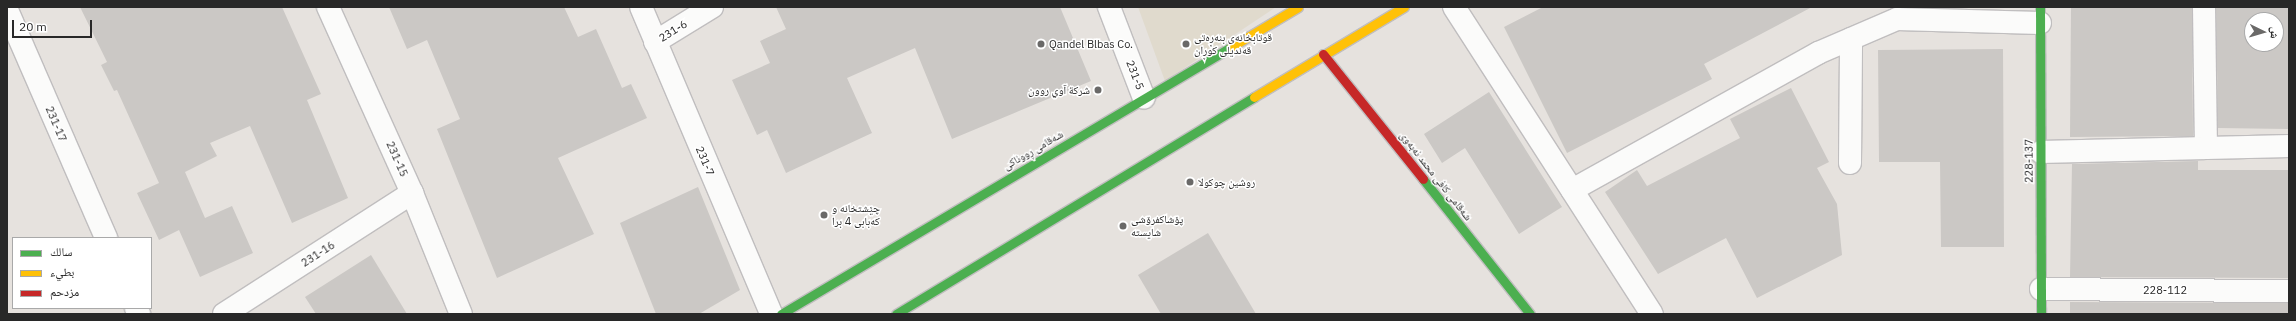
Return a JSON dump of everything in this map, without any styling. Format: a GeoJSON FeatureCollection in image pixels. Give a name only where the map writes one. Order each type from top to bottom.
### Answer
{"type":"FeatureCollection","features":[{"type":"Feature","properties":{"kind":"main road","name":"شەقامی ڕووناکی"},"geometry":{"type":"LineString","coordinates":[[781,314],[1298,7]]}},
{"type":"Feature","properties":{"kind":"main road"},"geometry":{"type":"LineString","coordinates":[[896,314],[1323,54],[1404,7]]}},
{"type":"Feature","properties":{"kind":"main road","name":"228-137"},"geometry":{"type":"LineString","coordinates":[[2040,15],[2041,314]]}},
{"type":"Feature","properties":{"kind":"main road","name":"شەقامی کافی محمد نەبەوی"},"geometry":{"type":"LineString","coordinates":[[1323,54],[1527,313]]}},
{"type":"Feature","properties":{"kind":"street","name":"231-15"},"geometry":{"type":"LineString","coordinates":[[328,7],[412,193],[461,314]]}},
{"type":"Feature","properties":{"kind":"street","name":"231-7"},"geometry":{"type":"LineString","coordinates":[[640,7],[770,314]]}},
{"type":"Feature","properties":{"kind":"street","name":"231-6"},"geometry":{"type":"LineString","coordinates":[[656,42],[712,7]]}},
{"type":"Feature","properties":{"kind":"street","name":"231-5"},"geometry":{"type":"LineString","coordinates":[[1108,7],[1144,98]]}},
{"type":"Feature","properties":{"kind":"street"},"geometry":{"type":"LineString","coordinates":[[1454,7],[1652,314]]}},
{"type":"Feature","properties":{"kind":"street"},"geometry":{"type":"LineString","coordinates":[[2204,7],[2206,148]]}},
{"type":"Feature","properties":{"kind":"street","name":"231-17"},"geometry":{"type":"LineString","coordinates":[[7,10],[106,237]]}},
{"type":"Feature","properties":{"kind":"street"},"geometry":{"type":"LineString","coordinates":[[1572,190],[1818,53],[1897,19],[2040,15]]}},
{"type":"Feature","properties":{"kind":"street"},"geometry":{"type":"LineString","coordinates":[[1850,39],[1850,163]]}},
{"type":"Feature","properties":{"kind":"street"},"geometry":{"type":"LineString","coordinates":[[2041,152],[2289,146]]}},
{"type":"Feature","properties":{"kind":"street","name":"231-16"},"geometry":{"type":"LineString","coordinates":[[224,314],[412,193]]}},
{"type":"Feature","properties":{"kind":"street","name":"228-112"},"geometry":{"type":"LineString","coordinates":[[2041,289],[2289,291]]}},
{"type":"Feature","properties":{"kind":"shaded area","name":"قوتابخانەی بنەڕەتی قەندیلی کوڕان"},"geometry":{"type":"Polygon","coordinates":[[[1138,7],[1276,7],[1165,81],[1138,7]]]}},
{"type":"Feature","properties":{"kind":"building"},"geometry":{"type":"Polygon","coordinates":[[[80,7],[282,7],[321,94],[307,100],[348,198],[292,223],[250,126],[210,143],[217,156],[185,172],[205,218],[232,206],[253,253],[200,277],[179,230],[159,240],[137,193],[159,183],[117,90],[114,91],[101,65],[107,62],[80,7]]]}},
{"type":"Feature","properties":{"kind":"building"},"geometry":{"type":"Polygon","coordinates":[[[389,7],[564,7],[578,37],[596,29],[622,88],[631,84],[647,118],[558,158],[594,234],[497,278],[437,129],[460,119],[427,40],[407,49],[389,7]]]}},
{"type":"Feature","properties":{"kind":"building"},"geometry":{"type":"Polygon","coordinates":[[[776,7],[1060,7],[1091,81],[952,139],[915,48],[847,78],[872,133],[786,173],[767,130],[757,135],[732,80],[770,63],[760,41],[786,29],[776,7]]]}},
{"type":"Feature","properties":{"kind":"building"},"geometry":{"type":"Polygon","coordinates":[[[1543,7],[1812,7],[1704,64],[1712,79],[1567,153],[1504,27],[1543,7]]]}},
{"type":"Feature","properties":{"kind":"building"},"geometry":{"type":"Polygon","coordinates":[[[2071,7],[2192,7],[2193,136],[2070,137],[2071,7]]]}},
{"type":"Feature","properties":{"kind":"building"},"geometry":{"type":"Polygon","coordinates":[[[2216,7],[2289,7],[2289,129],[2218,128],[2216,7]]]}},
{"type":"Feature","properties":{"kind":"building"},"geometry":{"type":"Polygon","coordinates":[[[2003,49],[2004,247],[1941,247],[1940,162],[1879,162],[1878,50],[2003,49]]]}},
{"type":"Feature","properties":{"kind":"building"},"geometry":{"type":"Polygon","coordinates":[[[1791,88],[1829,162],[1817,168],[1837,204],[1842,255],[1757,298],[1726,238],[1658,274],[1605,192],[1637,170],[1647,186],[1740,138],[1730,119],[1791,88]]]}},
{"type":"Feature","properties":{"kind":"building"},"geometry":{"type":"Polygon","coordinates":[[[1489,92],[1562,207],[1519,234],[1465,148],[1442,163],[1424,134],[1489,92]]]}},
{"type":"Feature","properties":{"kind":"building"},"geometry":{"type":"Polygon","coordinates":[[[2198,161],[2198,170],[2289,170],[2289,278],[2070,277],[2072,164],[2198,161]]]}},
{"type":"Feature","properties":{"kind":"building"},"geometry":{"type":"Polygon","coordinates":[[[698,187],[740,290],[699,314],[656,314],[620,223],[698,187]]]}},
{"type":"Feature","properties":{"kind":"building"},"geometry":{"type":"Polygon","coordinates":[[[1208,233],[1256,314],[1161,314],[1138,275],[1208,233]]]}},
{"type":"Feature","properties":{"kind":"building"},"geometry":{"type":"Polygon","coordinates":[[[371,255],[407,314],[316,314],[305,297],[371,255]]]}},
{"type":"Feature","properties":{"kind":"building"},"geometry":{"type":"Polygon","coordinates":[[[2070,302],[2289,303],[2289,314],[2070,314],[2070,302]]]}},
{"type":"Feature","properties":{"kind":"traffic: fast"},"geometry":{"type":"LineString","coordinates":[[2040,7],[2041,314]]}},
{"type":"Feature","properties":{"kind":"traffic: fast"},"geometry":{"type":"LineString","coordinates":[[781,314],[1231,47]]}},
{"type":"Feature","properties":{"kind":"traffic: fast"},"geometry":{"type":"LineString","coordinates":[[896,314],[1254,97]]}},
{"type":"Feature","properties":{"kind":"traffic: fast"},"geometry":{"type":"LineString","coordinates":[[1423,179],[1530,314]]}},
{"type":"Feature","properties":{"kind":"traffic: slow"},"geometry":{"type":"LineString","coordinates":[[1231,47],[1298,7]]}},
{"type":"Feature","properties":{"kind":"traffic: slow"},"geometry":{"type":"LineString","coordinates":[[1254,97],[1404,7]]}},
{"type":"Feature","properties":{"kind":"traffic: jam"},"geometry":{"type":"LineString","coordinates":[[1323,54],[1423,179]]}},
{"type":"Feature","properties":{"kind":"place","name":"Qandel Blbas Co."},"geometry":{"type":"Point","coordinates":[1041,44]}},
{"type":"Feature","properties":{"kind":"place","name":"قوتابخانەی بنەڕەتی قەندیلی کوڕان"},"geometry":{"type":"Point","coordinates":[1186,44]}},
{"type":"Feature","properties":{"kind":"place","name":"شركة آوي روون"},"geometry":{"type":"Point","coordinates":[1098,90]}},
{"type":"Feature","properties":{"kind":"place","name":"روشين چوكولا"},"geometry":{"type":"Point","coordinates":[1190,182]}},
{"type":"Feature","properties":{"kind":"place","name":"چێشتخانە و کەبابی 4 برا"},"geometry":{"type":"Point","coordinates":[824,215]}},
{"type":"Feature","properties":{"kind":"place","name":"پۆشاکفرۆشی شایستە"},"geometry":{"type":"Point","coordinates":[1123,226]}}]}
